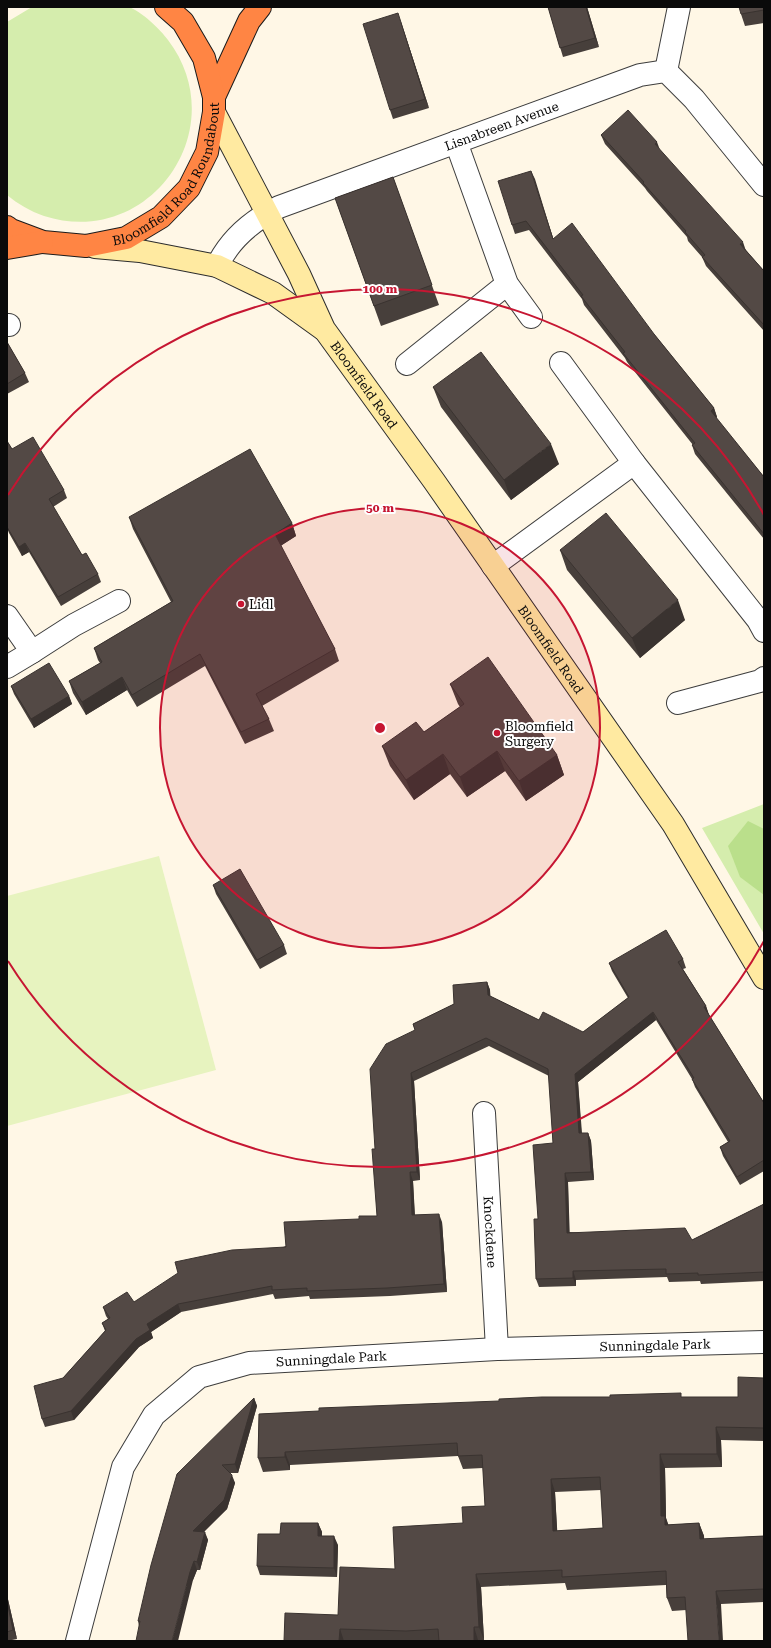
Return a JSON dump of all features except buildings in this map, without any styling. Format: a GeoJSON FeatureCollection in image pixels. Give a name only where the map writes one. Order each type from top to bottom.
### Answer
{"type":"FeatureCollection","features":[{"type":"Feature","properties":{"kind":"highway","name":"Bloomfield Road Roundabout"},"geometry":{"type":"LineString","coordinates":[[7,227],[43,242],[86,246],[126,238],[161,218],[189,188],[207,152],[214,104],[204,58],[183,22],[166,7]]}},
{"type":"Feature","properties":{"kind":"highway"},"geometry":{"type":"LineString","coordinates":[[214,104],[249,21],[260,7]]}},
{"type":"Feature","properties":{"kind":"highway"},"geometry":{"type":"LineString","coordinates":[[7,248],[43,242]]}},
{"type":"Feature","properties":{"kind":"street"},"geometry":{"type":"LineString","coordinates":[[679,7],[666,71],[694,99],[764,185]]}},
{"type":"Feature","properties":{"kind":"street","name":"Lisnabreen Avenue"},"geometry":{"type":"LineString","coordinates":[[217,266],[223,253],[238,235],[267,213],[279,207],[640,75],[666,71]]}},
{"type":"Feature","properties":{"kind":"street","name":"Bloomfield Road"},"geometry":{"type":"LineString","coordinates":[[214,104],[267,213],[299,274],[324,329],[401,434],[673,824],[764,978]]}},
{"type":"Feature","properties":{"kind":"street"},"geometry":{"type":"LineString","coordinates":[[456,142],[507,284],[530,317]]}},
{"type":"Feature","properties":{"kind":"street","name":"Bloomfield Road"},"geometry":{"type":"LineString","coordinates":[[86,246],[140,251],[217,266],[273,293],[324,329]]}},
{"type":"Feature","properties":{"kind":"street"},"geometry":{"type":"LineString","coordinates":[[407,364],[507,284]]}},
{"type":"Feature","properties":{"kind":"street"},"geometry":{"type":"LineString","coordinates":[[561,363],[634,463],[758,620],[764,632]]}},
{"type":"Feature","properties":{"kind":"street"},"geometry":{"type":"LineString","coordinates":[[493,566],[634,463]]}},
{"type":"Feature","properties":{"kind":"street"},"geometry":{"type":"LineString","coordinates":[[7,667],[74,625],[119,600]]}},
{"type":"Feature","properties":{"kind":"street"},"geometry":{"type":"LineString","coordinates":[[7,616],[32,652]]}},
{"type":"Feature","properties":{"kind":"street"},"geometry":{"type":"LineString","coordinates":[[678,703],[760,681],[764,678]]}},
{"type":"Feature","properties":{"kind":"street","name":"Knockdene"},"geometry":{"type":"LineString","coordinates":[[484,1113],[497,1349]]}},
{"type":"Feature","properties":{"kind":"street","name":"Sunningdale Park"},"geometry":{"type":"LineString","coordinates":[[78,1641],[123,1467],[154,1415],[199,1377],[248,1363],[497,1349],[764,1342]]}},
{"type":"Feature","properties":{"kind":"green space"},"geometry":{"type":"Polygon","coordinates":[[[120,6],[134,9],[156,26],[165,36],[186,74],[192,109],[186,143],[171,174],[147,198],[118,215],[83,222],[44,216],[24,207],[7,195],[7,22],[32,7],[120,6]]]}},
{"type":"Feature","properties":{"kind":"green space"},"geometry":{"type":"Polygon","coordinates":[[[764,804],[764,934],[702,828],[764,804]]]}},
{"type":"Feature","properties":{"kind":"green space"},"geometry":{"type":"Polygon","coordinates":[[[748,821],[764,829],[764,895],[740,877],[728,846],[748,821]]]}},
{"type":"Feature","properties":{"kind":"green space"},"geometry":{"type":"Polygon","coordinates":[[[159,856],[216,1070],[7,1126],[7,896],[159,856]]]}},
{"type":"Feature","properties":{"kind":"place","name":"Lidl"},"geometry":{"type":"Point","coordinates":[241,604]}},
{"type":"Feature","properties":{"kind":"place","name":"Bloomfield Surgery"},"geometry":{"type":"Point","coordinates":[497,733]}}]}
